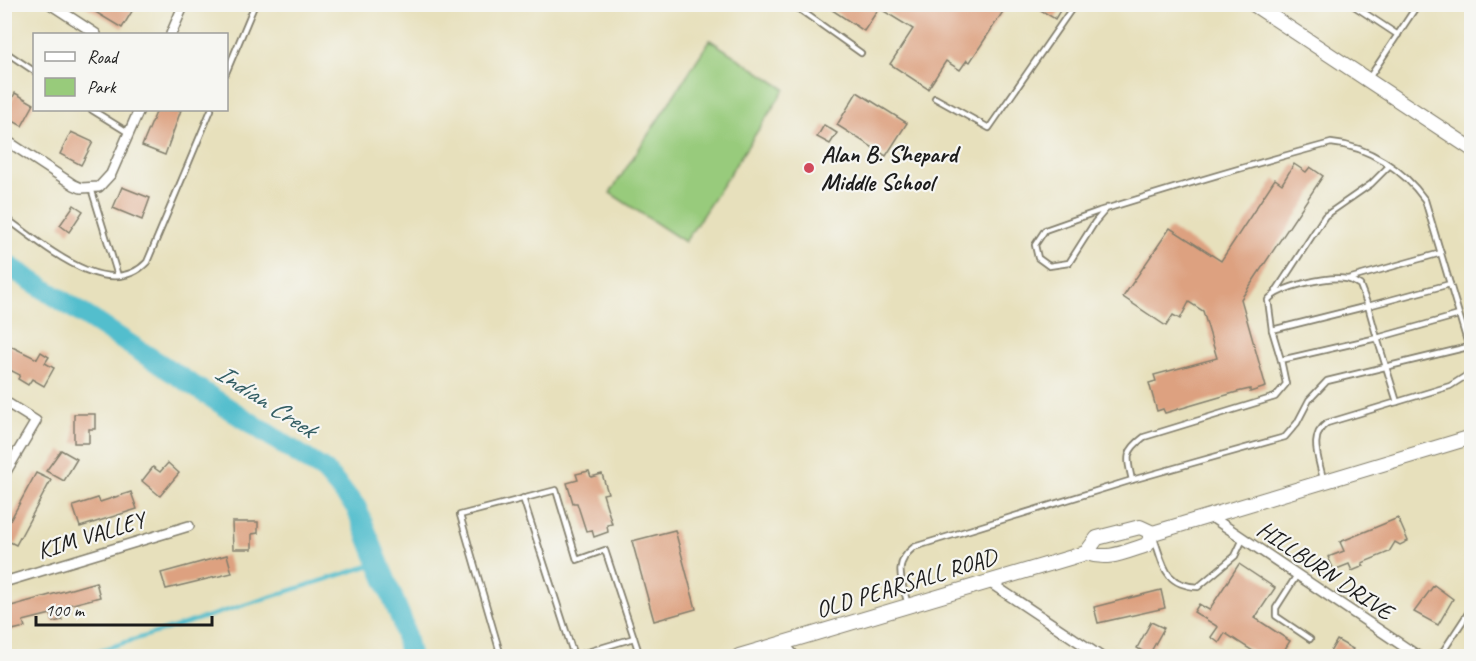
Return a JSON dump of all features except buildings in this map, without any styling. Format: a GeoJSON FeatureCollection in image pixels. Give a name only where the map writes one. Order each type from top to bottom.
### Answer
{"type":"FeatureCollection","features":[{"type":"Feature","properties":{"kind":"main road"},"geometry":{"type":"LineString","coordinates":[[1253,4],[1472,149]]}},
{"type":"Feature","properties":{"kind":"main road","name":"OLD PEARSALL ROAD"},"geometry":{"type":"LineString","coordinates":[[739,657],[1086,553],[1097,538],[1140,526],[1152,533],[1472,437]]}},
{"type":"Feature","properties":{"kind":"main road","name":"OLD PEARSALL ROAD"},"geometry":{"type":"LineString","coordinates":[[1086,553],[1102,559],[1148,545],[1152,533]]}},
{"type":"Feature","properties":{"kind":"street"},"geometry":{"type":"LineString","coordinates":[[50,4],[94,33]]}},
{"type":"Feature","properties":{"kind":"street"},"geometry":{"type":"LineString","coordinates":[[171,33],[183,5]]}},
{"type":"Feature","properties":{"kind":"street"},"geometry":{"type":"LineString","coordinates":[[4,139],[74,185],[95,188],[111,174],[139,111]]}},
{"type":"Feature","properties":{"kind":"street"},"geometry":{"type":"LineString","coordinates":[[4,401],[36,421],[4,475]]}},
{"type":"Feature","properties":{"kind":"street","name":"HILLBURN DRIVE"},"geometry":{"type":"LineString","coordinates":[[1210,516],[1418,657]]}},
{"type":"Feature","properties":{"kind":"street","name":"KIM VALLEY"},"geometry":{"type":"LineString","coordinates":[[4,582],[189,525]]}},
{"type":"Feature","properties":{"kind":"street"},"geometry":{"type":"LineString","coordinates":[[989,582],[1100,657]]}},
{"type":"Feature","properties":{"kind":"street"},"geometry":{"type":"LineString","coordinates":[[784,643],[794,657]]}},
{"type":"Feature","properties":{"kind":"lane"},"geometry":{"type":"LineString","coordinates":[[228,68],[255,4]]}},
{"type":"Feature","properties":{"kind":"lane"},"geometry":{"type":"LineString","coordinates":[[792,4],[861,53]]}},
{"type":"Feature","properties":{"kind":"lane"},"geometry":{"type":"LineString","coordinates":[[935,98],[989,128],[1075,4]]}},
{"type":"Feature","properties":{"kind":"lane"},"geometry":{"type":"LineString","coordinates":[[1351,4],[1398,35]]}},
{"type":"Feature","properties":{"kind":"lane"},"geometry":{"type":"LineString","coordinates":[[1367,80],[1417,5]]}},
{"type":"Feature","properties":{"kind":"lane"},"geometry":{"type":"LineString","coordinates":[[4,51],[33,70]]}},
{"type":"Feature","properties":{"kind":"lane"},"geometry":{"type":"LineString","coordinates":[[94,111],[129,133]]}},
{"type":"Feature","properties":{"kind":"lane"},"geometry":{"type":"LineString","coordinates":[[4,217],[87,273],[108,279],[138,272],[147,262],[211,111]]}},
{"type":"Feature","properties":{"kind":"lane"},"geometry":{"type":"LineString","coordinates":[[1107,208],[1095,222],[1069,263],[1049,266],[1038,258],[1035,245],[1045,231],[1107,208],[1331,143],[1354,145],[1389,165],[1413,183],[1425,201],[1472,358]]}},
{"type":"Feature","properties":{"kind":"lane"},"geometry":{"type":"LineString","coordinates":[[1132,480],[1127,458],[1132,446],[1144,437],[1275,397],[1286,384],[1272,330],[1268,300],[1325,216],[1371,184],[1389,165]]}},
{"type":"Feature","properties":{"kind":"lane"},"geometry":{"type":"LineString","coordinates":[[95,188],[118,276]]}},
{"type":"Feature","properties":{"kind":"lane"},"geometry":{"type":"LineString","coordinates":[[1276,291],[1328,280],[1348,279],[1441,253]]}},
{"type":"Feature","properties":{"kind":"lane"},"geometry":{"type":"LineString","coordinates":[[1348,279],[1360,285],[1368,306],[1384,368],[1397,402]]}},
{"type":"Feature","properties":{"kind":"lane"},"geometry":{"type":"LineString","coordinates":[[1272,330],[1450,284]]}},
{"type":"Feature","properties":{"kind":"lane"},"geometry":{"type":"LineString","coordinates":[[1281,360],[1377,338],[1459,315]]}},
{"type":"Feature","properties":{"kind":"lane"},"geometry":{"type":"LineString","coordinates":[[908,605],[900,570],[903,555],[914,547],[1132,480],[1285,437],[1297,423],[1309,399],[1327,381],[1468,347]]}},
{"type":"Feature","properties":{"kind":"lane"},"geometry":{"type":"LineString","coordinates":[[1324,481],[1316,440],[1318,429],[1327,423],[1450,386],[1472,372]]}},
{"type":"Feature","properties":{"kind":"lane"},"geometry":{"type":"LineString","coordinates":[[501,657],[460,515],[556,490],[577,560],[605,550],[640,657]]}},
{"type":"Feature","properties":{"kind":"lane"},"geometry":{"type":"LineString","coordinates":[[524,498],[574,656],[634,638]]}},
{"type":"Feature","properties":{"kind":"lane"},"geometry":{"type":"LineString","coordinates":[[1152,533],[1168,576],[1181,586],[1198,586],[1235,556],[1243,539]]}},
{"type":"Feature","properties":{"kind":"lane"},"geometry":{"type":"LineString","coordinates":[[1297,575],[1275,608],[1276,616],[1310,639]]}},
{"type":"Feature","properties":{"kind":"lane"},"geometry":{"type":"LineString","coordinates":[[1440,657],[1472,607]]}},
{"type":"Feature","properties":{"kind":"green space"},"geometry":{"type":"Polygon","coordinates":[[[710,40],[785,89],[685,242],[610,193],[710,40]]]}},
{"type":"Feature","properties":{"kind":"waterway","name":"Indian Creek"},"geometry":{"type":"LineString","coordinates":[[4,263],[325,471],[356,507],[402,621],[410,656]]}},
{"type":"Feature","properties":{"kind":"waterway"},"geometry":{"type":"LineString","coordinates":[[82,656],[378,563]]}},
{"type":"Feature","properties":{"kind":"place","name":"Alan B. Shepard Middle School"},"geometry":{"type":"Point","coordinates":[809,168]}}]}
